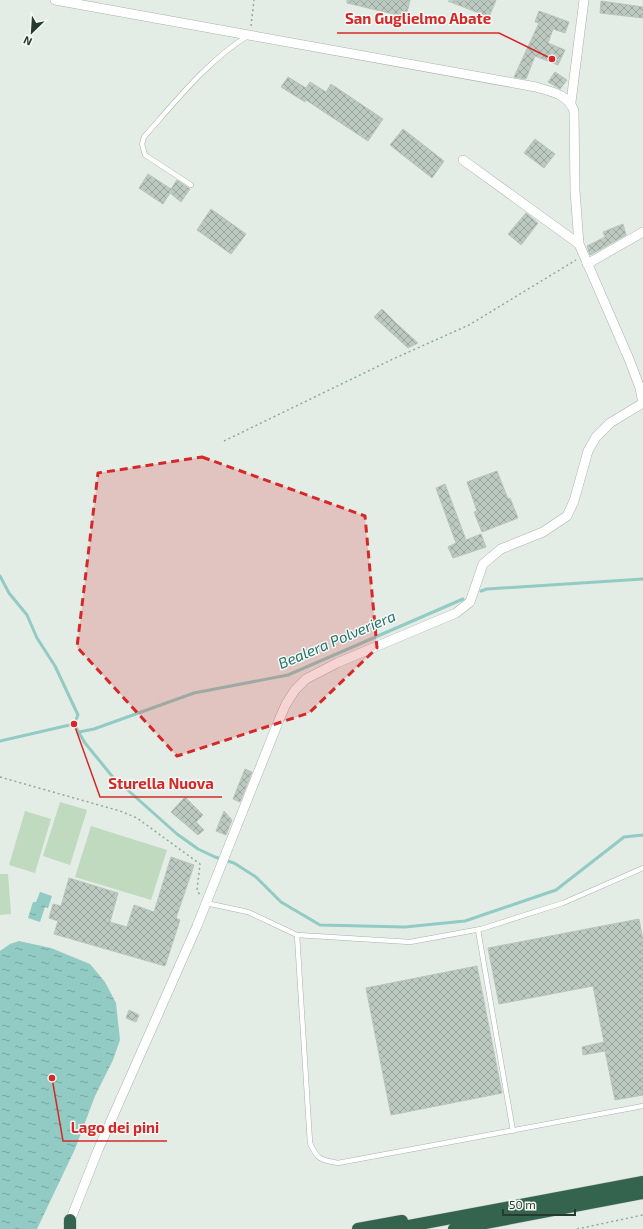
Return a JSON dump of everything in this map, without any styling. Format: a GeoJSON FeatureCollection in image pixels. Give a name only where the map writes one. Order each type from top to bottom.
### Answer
{"type":"FeatureCollection","features":[{"type":"Feature","properties":{"kind":"highway"},"geometry":{"type":"LineString","coordinates":[[454,1229],[480,1218],[643,1182]]}},
{"type":"Feature","properties":{"kind":"highway"},"geometry":{"type":"LineString","coordinates":[[393,1229],[480,1218],[643,1193]]}},
{"type":"Feature","properties":{"kind":"highway"},"geometry":{"type":"LineString","coordinates":[[358,1229],[422,1217],[480,1218]]}},
{"type":"Feature","properties":{"kind":"highway"},"geometry":{"type":"LineString","coordinates":[[466,1229],[480,1218]]}},
{"type":"Feature","properties":{"kind":"street"},"geometry":{"type":"LineString","coordinates":[[55,0],[536,87],[557,93],[571,102]]}},
{"type":"Feature","properties":{"kind":"street"},"geometry":{"type":"LineString","coordinates":[[69,1226],[98,1150],[206,903],[281,715],[295,690],[306,679],[337,663],[456,612],[470,602],[483,564],[502,549],[543,532],[567,516],[574,501],[588,450],[596,436],[610,423],[643,403],[640,388],[630,359],[579,244],[575,191],[574,111],[571,102],[584,0]]}},
{"type":"Feature","properties":{"kind":"street"},"geometry":{"type":"LineString","coordinates":[[463,160],[579,244]]}},
{"type":"Feature","properties":{"kind":"street"},"geometry":{"type":"LineString","coordinates":[[585,260],[643,232]]}},
{"type":"Feature","properties":{"kind":"lane"},"geometry":{"type":"LineString","coordinates":[[191,185],[145,155],[142,144],[148,132],[201,75],[228,48],[249,35]]}},
{"type":"Feature","properties":{"kind":"lane"},"geometry":{"type":"LineString","coordinates":[[206,903],[248,912],[297,935],[410,942],[478,930],[563,903],[643,868]]}},
{"type":"Feature","properties":{"kind":"lane"},"geometry":{"type":"LineString","coordinates":[[478,930],[513,1131]]}},
{"type":"Feature","properties":{"kind":"lane"},"geometry":{"type":"LineString","coordinates":[[297,935],[310,1142],[316,1155],[323,1161],[338,1163],[643,1106]]}},
{"type":"Feature","properties":{"kind":"path"},"geometry":{"type":"LineString","coordinates":[[249,35],[254,0]]}},
{"type":"Feature","properties":{"kind":"path"},"geometry":{"type":"LineString","coordinates":[[224,442],[393,359],[468,325],[585,260]]}},
{"type":"Feature","properties":{"kind":"path"},"geometry":{"type":"LineString","coordinates":[[0,777],[120,811],[137,818],[200,864],[197,890],[206,903]]}},
{"type":"Feature","properties":{"kind":"path"},"geometry":{"type":"LineString","coordinates":[[577,1229],[643,1215]]}},
{"type":"Feature","properties":{"kind":"highlighted area"},"geometry":{"type":"Polygon","coordinates":[[[202,457],[365,516],[377,648],[309,713],[177,756],[77,647],[98,473],[202,457]]]}},
{"type":"Feature","properties":{"kind":"green space"},"geometry":{"type":"Polygon","coordinates":[[[60,802],[87,810],[70,865],[43,856],[60,802]]]}},
{"type":"Feature","properties":{"kind":"green space"},"geometry":{"type":"Polygon","coordinates":[[[25,811],[51,819],[35,873],[9,865],[25,811]]]}},
{"type":"Feature","properties":{"kind":"green space"},"geometry":{"type":"Polygon","coordinates":[[[91,826],[167,850],[151,900],[75,877],[91,826]]]}},
{"type":"Feature","properties":{"kind":"green space"},"geometry":{"type":"Polygon","coordinates":[[[0,874],[8,874],[11,914],[0,915],[0,874]]]}},
{"type":"Feature","properties":{"kind":"water"},"geometry":{"type":"Polygon","coordinates":[[[40,892],[52,896],[48,908],[45,907],[40,922],[28,918],[33,902],[36,902],[40,892]]]}},
{"type":"Feature","properties":{"kind":"water"},"geometry":{"type":"Polygon","coordinates":[[[19,941],[51,948],[90,964],[105,982],[116,1003],[120,1040],[113,1060],[95,1096],[75,1149],[37,1229],[0,1229],[0,951],[10,944],[19,941]]]}},
{"type":"Feature","properties":{"kind":"building"},"geometry":{"type":"Polygon","coordinates":[[[347,0],[410,0],[406,17],[347,3],[347,0]]]}},
{"type":"Feature","properties":{"kind":"building"},"geometry":{"type":"Polygon","coordinates":[[[496,0],[489,17],[448,1],[496,0]]]}},
{"type":"Feature","properties":{"kind":"building"},"geometry":{"type":"Polygon","coordinates":[[[601,1],[643,7],[643,18],[600,13],[601,1]]]}},
{"type":"Feature","properties":{"kind":"building"},"geometry":{"type":"Polygon","coordinates":[[[539,11],[569,22],[565,33],[553,29],[548,43],[565,50],[558,65],[535,56],[526,79],[514,77],[539,23],[535,22],[539,11]]]}},
{"type":"Feature","properties":{"kind":"building"},"geometry":{"type":"Polygon","coordinates":[[[555,72],[567,80],[560,89],[548,82],[555,72]]]}},
{"type":"Feature","properties":{"kind":"building"},"geometry":{"type":"Polygon","coordinates":[[[288,77],[306,88],[310,82],[326,92],[331,84],[383,119],[368,141],[306,100],[305,102],[281,87],[288,77]]]}},
{"type":"Feature","properties":{"kind":"building"},"geometry":{"type":"Polygon","coordinates":[[[403,129],[444,161],[432,178],[390,145],[403,129]]]}},
{"type":"Feature","properties":{"kind":"building"},"geometry":{"type":"Polygon","coordinates":[[[535,139],[555,154],[544,168],[524,153],[535,139]]]}},
{"type":"Feature","properties":{"kind":"building"},"geometry":{"type":"Polygon","coordinates":[[[148,174],[171,189],[177,180],[190,189],[181,202],[170,193],[163,204],[139,188],[148,174]]]}},
{"type":"Feature","properties":{"kind":"building"},"geometry":{"type":"Polygon","coordinates":[[[211,209],[246,234],[231,254],[197,230],[211,209]]]}},
{"type":"Feature","properties":{"kind":"building"},"geometry":{"type":"Polygon","coordinates":[[[526,213],[538,223],[521,245],[508,234],[526,213]]]}},
{"type":"Feature","properties":{"kind":"building"},"geometry":{"type":"Polygon","coordinates":[[[623,224],[626,235],[590,255],[587,246],[605,237],[603,232],[623,224]]]}},
{"type":"Feature","properties":{"kind":"building"},"geometry":{"type":"Polygon","coordinates":[[[382,309],[418,343],[408,348],[374,317],[382,309]]]}},
{"type":"Feature","properties":{"kind":"building"},"geometry":{"type":"Polygon","coordinates":[[[497,471],[508,499],[510,498],[518,518],[482,532],[474,512],[477,511],[467,482],[497,471]]]}},
{"type":"Feature","properties":{"kind":"building"},"geometry":{"type":"Polygon","coordinates":[[[445,484],[466,540],[481,534],[486,547],[453,558],[448,547],[456,543],[436,488],[445,484]]]}},
{"type":"Feature","properties":{"kind":"building"},"geometry":{"type":"Polygon","coordinates":[[[245,769],[252,772],[240,802],[233,799],[245,769]]]}},
{"type":"Feature","properties":{"kind":"building"},"geometry":{"type":"Polygon","coordinates":[[[185,797],[203,815],[196,822],[204,830],[198,835],[171,812],[185,797]]]}},
{"type":"Feature","properties":{"kind":"building"},"geometry":{"type":"Polygon","coordinates":[[[224,811],[232,820],[226,835],[216,831],[224,811]]]}},
{"type":"Feature","properties":{"kind":"building"},"geometry":{"type":"Polygon","coordinates":[[[171,857],[194,865],[176,918],[180,920],[165,966],[54,934],[58,921],[49,918],[53,904],[61,906],[69,878],[118,893],[110,922],[127,927],[134,905],[154,912],[171,857]]]}},
{"type":"Feature","properties":{"kind":"building"},"geometry":{"type":"Polygon","coordinates":[[[639,919],[643,940],[643,1095],[615,1100],[605,1051],[583,1055],[582,1047],[604,1042],[593,986],[499,1004],[488,948],[639,919]]]}},
{"type":"Feature","properties":{"kind":"building"},"geometry":{"type":"Polygon","coordinates":[[[477,966],[502,1093],[391,1115],[366,988],[477,966]]]}},
{"type":"Feature","properties":{"kind":"building"},"geometry":{"type":"Polygon","coordinates":[[[129,1010],[139,1015],[136,1022],[126,1018],[129,1010]]]}},
{"type":"Feature","properties":{"kind":"waterway"},"geometry":{"type":"LineString","coordinates":[[0,576],[9,593],[27,615],[37,638],[55,666],[78,715],[74,724],[85,743],[112,776],[177,834],[198,849],[215,857],[234,863],[256,877],[281,902],[320,925],[405,927],[465,921],[556,890],[624,837],[643,835]]}},
{"type":"Feature","properties":{"kind":"waterway","name":"Bealera Polveriera"},"geometry":{"type":"LineString","coordinates":[[481,591],[487,589],[643,579]]}},
{"type":"Feature","properties":{"kind":"waterway","name":"Bealera Polveriera"},"geometry":{"type":"LineString","coordinates":[[79,732],[94,729],[194,693],[288,675],[463,599]]}},
{"type":"Feature","properties":{"kind":"waterway"},"geometry":{"type":"LineString","coordinates":[[0,741],[74,724]]}},
{"type":"Feature","properties":{"kind":"place","name":"San Guglielmo Abate"},"geometry":{"type":"Point","coordinates":[552,59]}},
{"type":"Feature","properties":{"kind":"place","name":"Sturella Nuova"},"geometry":{"type":"Point","coordinates":[74,724]}},
{"type":"Feature","properties":{"kind":"place","name":"Lago dei pini"},"geometry":{"type":"Point","coordinates":[52,1078]}}]}
